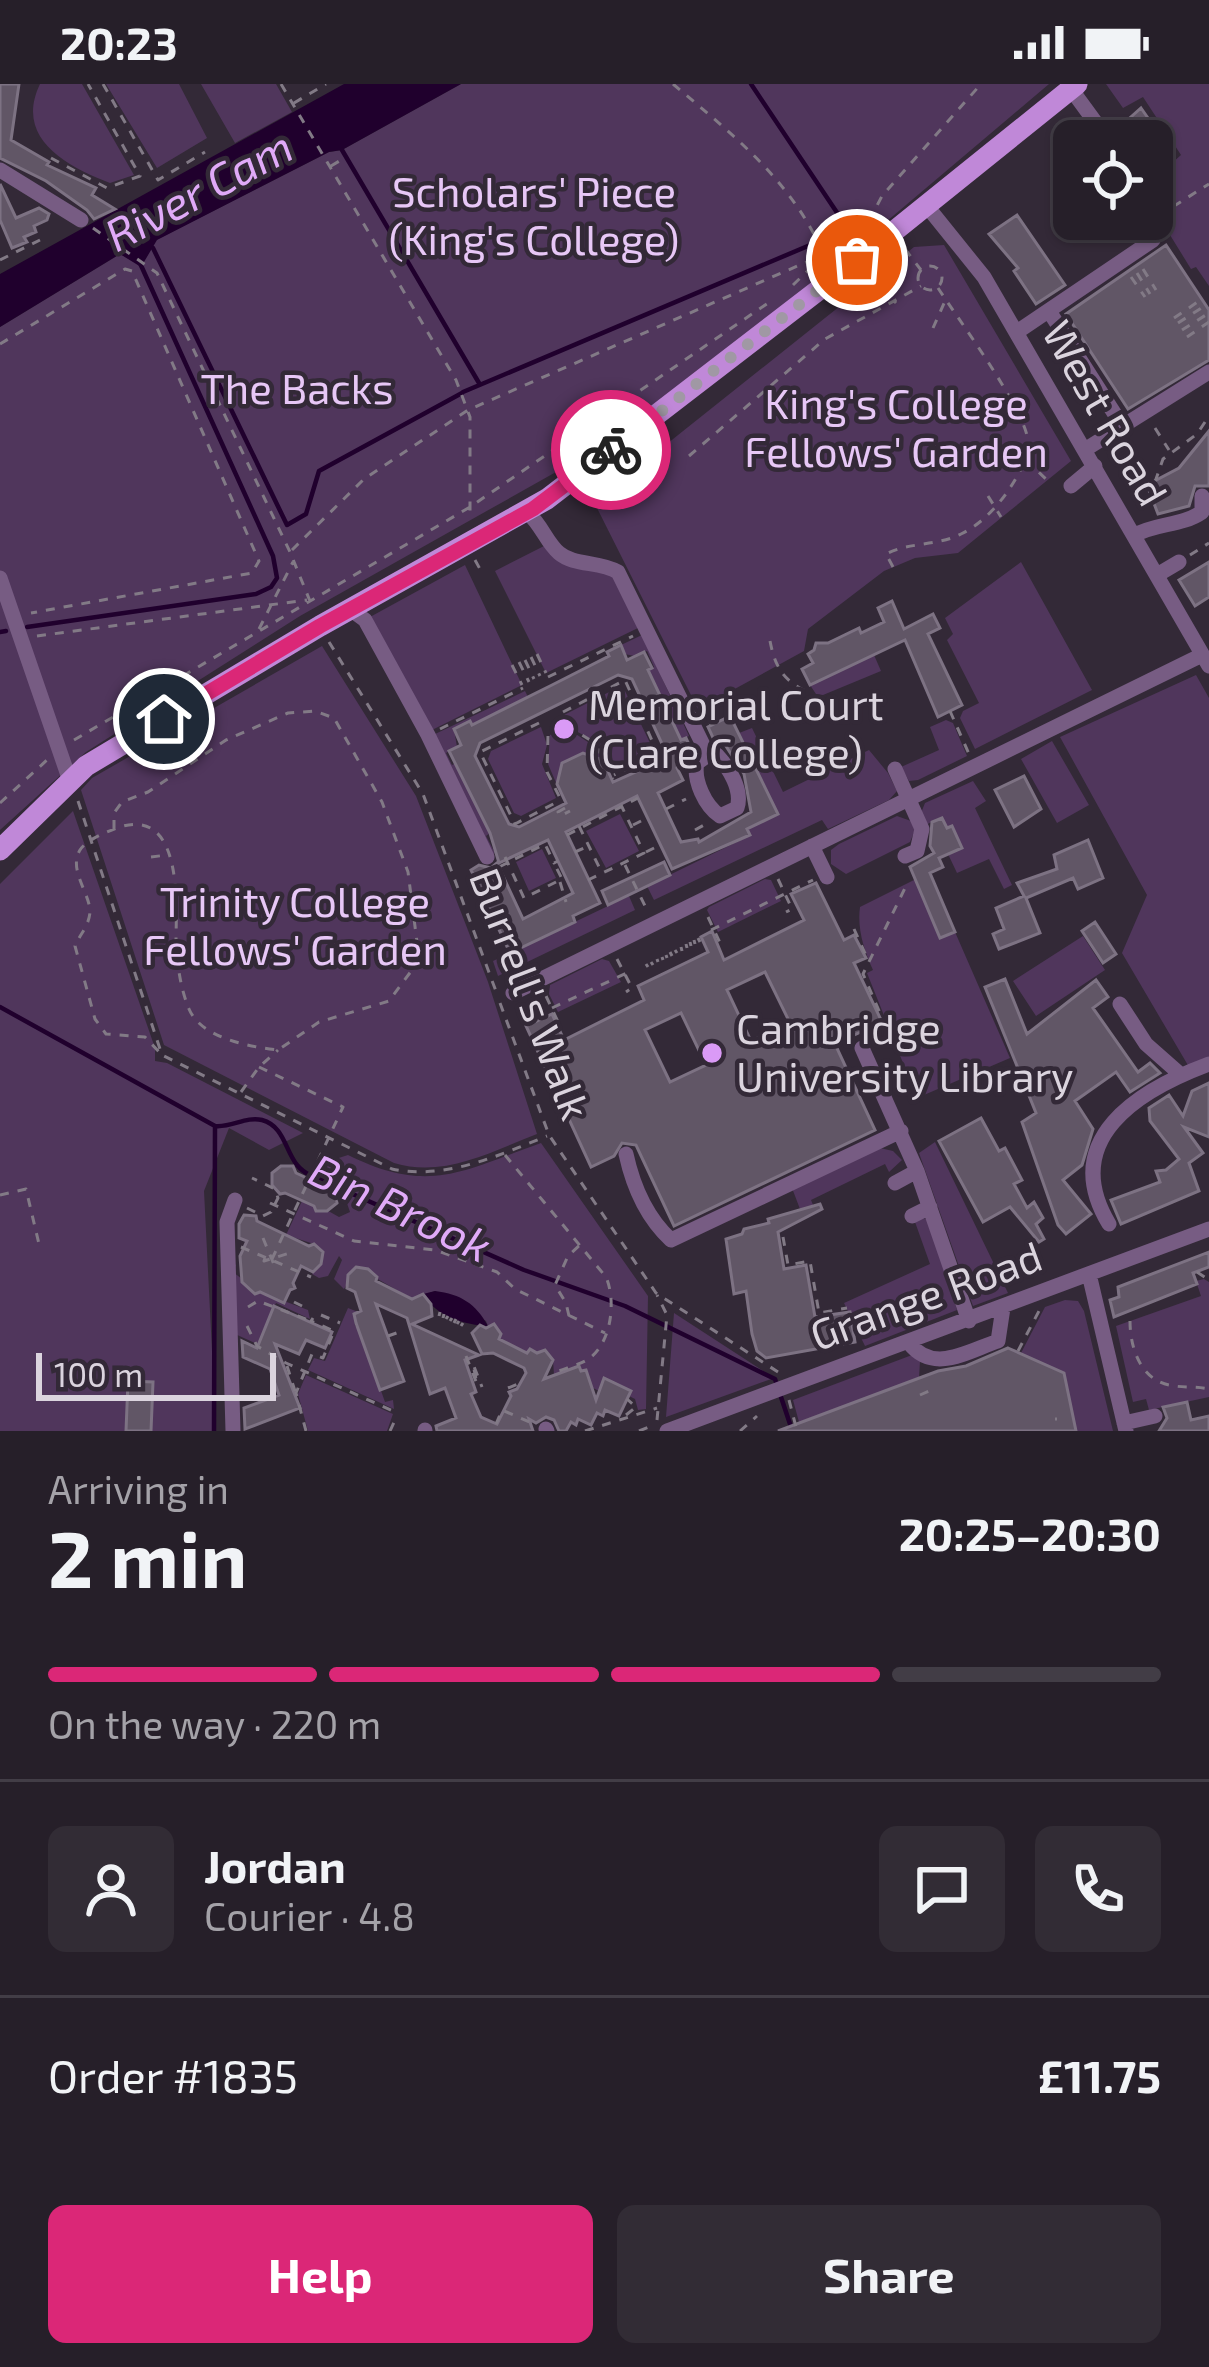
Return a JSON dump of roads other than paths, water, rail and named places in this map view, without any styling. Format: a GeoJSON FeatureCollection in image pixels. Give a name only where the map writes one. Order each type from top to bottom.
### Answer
{"type":"FeatureCollection","features":[{"type":"Feature","properties":{"kind":"main road"},"geometry":{"type":"LineString","coordinates":[[0,850],[86,766],[350,608],[526,512],[1074,86]]}},
{"type":"Feature","properties":{"kind":"street"},"geometry":{"type":"LineString","coordinates":[[1074,86],[1095,120]]}},
{"type":"Feature","properties":{"kind":"street"},"geometry":{"type":"LineString","coordinates":[[6,168],[81,220]]}},
{"type":"Feature","properties":{"kind":"street","name":"West Road"},"geometry":{"type":"LineString","coordinates":[[926,205],[984,277],[1206,660]]}},
{"type":"Feature","properties":{"kind":"street"},"geometry":{"type":"LineString","coordinates":[[1017,332],[1153,240]]}},
{"type":"Feature","properties":{"kind":"street"},"geometry":{"type":"LineString","coordinates":[[1049,311],[1123,427]]}},
{"type":"Feature","properties":{"kind":"street"},"geometry":{"type":"LineString","coordinates":[[1085,449],[1209,372]]}},
{"type":"Feature","properties":{"kind":"street"},"geometry":{"type":"LineString","coordinates":[[1071,485],[1095,466]]}},
{"type":"Feature","properties":{"kind":"street"},"geometry":{"type":"LineString","coordinates":[[1135,536],[1151,526],[1192,518],[1202,512],[1202,496]]}},
{"type":"Feature","properties":{"kind":"street"},"geometry":{"type":"LineString","coordinates":[[526,512],[542,525],[558,552],[603,563],[618,572],[708,755]]}},
{"type":"Feature","properties":{"kind":"street"},"geometry":{"type":"LineString","coordinates":[[1157,575],[1180,562]]}},
{"type":"Feature","properties":{"kind":"street"},"geometry":{"type":"LineString","coordinates":[[0,578],[70,781]]}},
{"type":"Feature","properties":{"kind":"street"},"geometry":{"type":"LineString","coordinates":[[350,608],[363,616],[492,862]]}},
{"type":"Feature","properties":{"kind":"street"},"geometry":{"type":"LineString","coordinates":[[513,993],[1206,660]]}},
{"type":"Feature","properties":{"kind":"street"},"geometry":{"type":"LineString","coordinates":[[708,755],[717,755],[724,764],[740,802],[720,816],[714,813],[695,768],[708,755]]}},
{"type":"Feature","properties":{"kind":"street"},"geometry":{"type":"LineString","coordinates":[[895,770],[922,829],[917,851],[905,856]]}},
{"type":"Feature","properties":{"kind":"street"},"geometry":{"type":"LineString","coordinates":[[812,846],[826,875]]}},
{"type":"Feature","properties":{"kind":"street"},"geometry":{"type":"LineString","coordinates":[[1120,1004],[1147,1044],[1180,1075]]}},
{"type":"Feature","properties":{"kind":"street"},"geometry":{"type":"LineString","coordinates":[[862,1048],[917,1171],[968,1321]]}},
{"type":"Feature","properties":{"kind":"street"},"geometry":{"type":"LineString","coordinates":[[1109,1224],[1090,1181],[1097,1150],[1110,1124],[1129,1104],[1209,1064]]}},
{"type":"Feature","properties":{"kind":"street"},"geometry":{"type":"LineString","coordinates":[[626,1154],[633,1185],[659,1229],[671,1240],[901,1131]]}},
{"type":"Feature","properties":{"kind":"street"},"geometry":{"type":"LineString","coordinates":[[895,1183],[917,1171]]}},
{"type":"Feature","properties":{"kind":"street"},"geometry":{"type":"LineString","coordinates":[[233,1431],[227,1222],[235,1201]]}},
{"type":"Feature","properties":{"kind":"street"},"geometry":{"type":"LineString","coordinates":[[912,1216],[930,1207]]}},
{"type":"Feature","properties":{"kind":"street","name":"Grange Road"},"geometry":{"type":"LineString","coordinates":[[667,1431],[1209,1229]]}},
{"type":"Feature","properties":{"kind":"street"},"geometry":{"type":"LineString","coordinates":[[1089,1274],[1125,1427],[1155,1416]]}},
{"type":"Feature","properties":{"kind":"street"},"geometry":{"type":"LineString","coordinates":[[908,1342],[916,1353],[940,1361],[998,1341],[1003,1307]]}},
{"type":"Feature","properties":{"kind":"water","name":"River Cam"},"geometry":{"type":"Polygon","coordinates":[[[344,84],[461,84],[342,150],[329,152],[157,240],[141,267],[120,254],[0,327],[0,274],[344,84]]]}},
{"type":"Feature","properties":{"kind":"water"},"geometry":{"type":"Polygon","coordinates":[[[435,1291],[467,1301],[488,1326],[443,1314],[423,1294],[435,1291]]]}},
{"type":"Feature","properties":{"kind":"waterway"},"geometry":{"type":"LineString","coordinates":[[463,392],[848,229],[751,84]]}},
{"type":"Feature","properties":{"kind":"waterway"},"geometry":{"type":"LineString","coordinates":[[342,150],[479,383]]}},
{"type":"Feature","properties":{"kind":"waterway"},"geometry":{"type":"LineString","coordinates":[[153,248],[287,525],[306,514],[319,471],[462,393]]}},
{"type":"Feature","properties":{"kind":"waterway"},"geometry":{"type":"LineString","coordinates":[[27,627],[256,594],[277,578],[273,556],[139,261]]}},
{"type":"Feature","properties":{"kind":"waterway"},"geometry":{"type":"LineString","coordinates":[[0,632],[6,631]]}},
{"type":"Feature","properties":{"kind":"waterway","name":"Bin Brook"},"geometry":{"type":"LineString","coordinates":[[0,1007],[215,1126],[256,1119],[269,1123],[280,1133],[297,1165],[314,1177],[524,1270],[625,1306],[775,1379],[791,1427]]}},
{"type":"Feature","properties":{"kind":"waterway"},"geometry":{"type":"LineString","coordinates":[[214,1431],[215,1126]]}},
{"type":"Feature","properties":{"kind":"place","name":"Memorial Court (Clare College)"},"geometry":{"type":"Point","coordinates":[564,729]}},
{"type":"Feature","properties":{"kind":"place","name":"Cambridge University Library"},"geometry":{"type":"Point","coordinates":[712,1053]}},
{"type":"Feature","properties":{"kind":"park label","name":"Scholars' Piece (King's College)"},"geometry":{"type":"Point","coordinates":[534,216]}},
{"type":"Feature","properties":{"kind":"park label","name":"The Backs"},"geometry":{"type":"Point","coordinates":[297,389]}},
{"type":"Feature","properties":{"kind":"park label","name":"King's College Fellows' Garden"},"geometry":{"type":"Point","coordinates":[896,428]}},
{"type":"Feature","properties":{"kind":"park label","name":"Trinity College Fellows' Garden"},"geometry":{"type":"Point","coordinates":[295,926]}}]}
